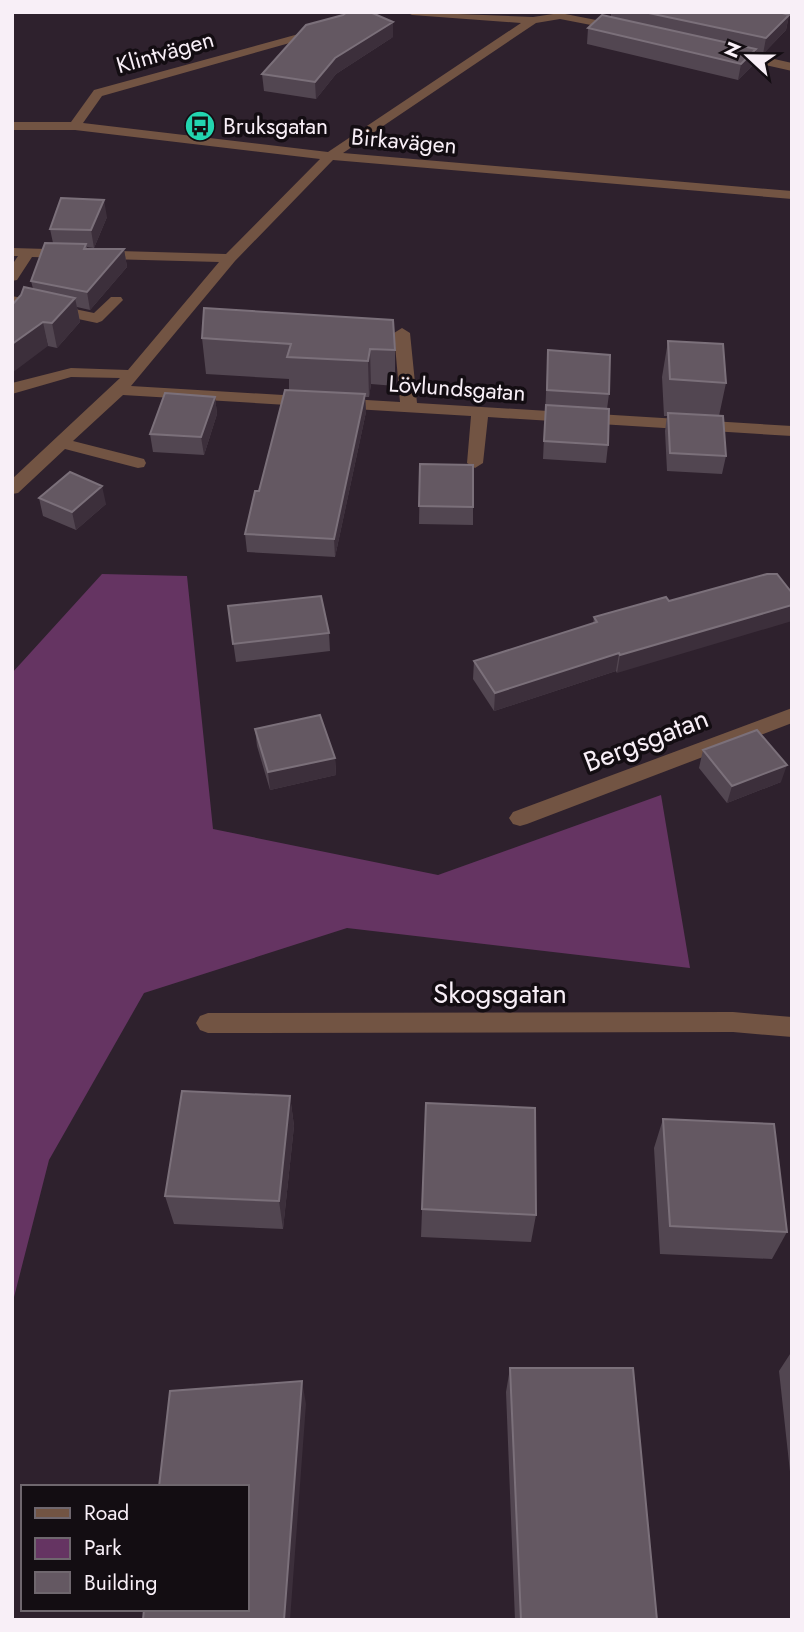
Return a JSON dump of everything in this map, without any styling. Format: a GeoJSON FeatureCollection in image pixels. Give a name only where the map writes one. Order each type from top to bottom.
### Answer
{"type":"FeatureCollection","features":[{"type":"Feature","properties":{"kind":"street","name":"Klintvägen"},"geometry":{"type":"LineString","coordinates":[[75,126],[98,93],[338,26],[359,12]]}},
{"type":"Feature","properties":{"kind":"street"},"geometry":{"type":"LineString","coordinates":[[411,12],[533,20],[560,16],[629,30]]}},
{"type":"Feature","properties":{"kind":"street"},"geometry":{"type":"LineString","coordinates":[[12,489],[119,390],[230,258],[330,156],[533,20]]}},
{"type":"Feature","properties":{"kind":"street"},"geometry":{"type":"LineString","coordinates":[[710,48],[792,67]]}},
{"type":"Feature","properties":{"kind":"street","name":"Birkavägen"},"geometry":{"type":"LineString","coordinates":[[12,126],[75,126],[330,156],[792,195]]}},
{"type":"Feature","properties":{"kind":"street"},"geometry":{"type":"LineString","coordinates":[[12,252],[230,258]]}},
{"type":"Feature","properties":{"kind":"street"},"geometry":{"type":"LineString","coordinates":[[12,277],[28,252]]}},
{"type":"Feature","properties":{"kind":"street"},"geometry":{"type":"LineString","coordinates":[[12,300],[97,318],[116,300]]}},
{"type":"Feature","properties":{"kind":"street"},"geometry":{"type":"LineString","coordinates":[[402,333],[409,408]]}},
{"type":"Feature","properties":{"kind":"street"},"geometry":{"type":"LineString","coordinates":[[12,389],[64,371],[87,370],[132,375]]}},
{"type":"Feature","properties":{"kind":"street","name":"Lövlundsgatan"},"geometry":{"type":"LineString","coordinates":[[119,390],[792,431]]}},
{"type":"Feature","properties":{"kind":"street"},"geometry":{"type":"LineString","coordinates":[[475,463],[480,412]]}},
{"type":"Feature","properties":{"kind":"street"},"geometry":{"type":"LineString","coordinates":[[61,443],[138,463]]}},
{"type":"Feature","properties":{"kind":"street","name":"Bergsgatan"},"geometry":{"type":"LineString","coordinates":[[520,818],[792,715]]}},
{"type":"Feature","properties":{"kind":"street","name":"Skogsgatan"},"geometry":{"type":"LineString","coordinates":[[208,1023],[733,1021],[792,1027]]}},
{"type":"Feature","properties":{"kind":"green space"},"geometry":{"type":"Polygon","coordinates":[[[102,574],[187,576],[213,829],[438,875],[661,795],[690,968],[347,928],[144,993],[49,1160],[12,1305],[12,673],[102,574]]]}},
{"type":"Feature","properties":{"kind":"building"},"geometry":{"type":"Polygon","coordinates":[[[347,12],[370,12],[393,22],[335,58],[315,82],[262,74],[306,25],[347,12]]]}},
{"type":"Feature","properties":{"kind":"building"},"geometry":{"type":"Polygon","coordinates":[[[644,12],[779,12],[789,15],[766,38],[644,12]]]}},
{"type":"Feature","properties":{"kind":"building"},"geometry":{"type":"Polygon","coordinates":[[[602,15],[756,49],[741,64],[588,28],[602,15]]]}},
{"type":"Feature","properties":{"kind":"building"},"geometry":{"type":"Polygon","coordinates":[[[61,198],[104,200],[91,230],[50,229],[61,198]]]}},
{"type":"Feature","properties":{"kind":"building"},"geometry":{"type":"Polygon","coordinates":[[[45,243],[86,244],[84,249],[124,249],[87,292],[31,281],[45,243]]]}},
{"type":"Feature","properties":{"kind":"building"},"geometry":{"type":"Polygon","coordinates":[[[24,287],[75,298],[52,323],[43,322],[12,344],[12,305],[24,287]]]}},
{"type":"Feature","properties":{"kind":"building"},"geometry":{"type":"Polygon","coordinates":[[[204,308],[393,320],[395,350],[370,349],[368,361],[287,357],[291,344],[202,338],[204,308]]]}},
{"type":"Feature","properties":{"kind":"building"},"geometry":{"type":"Polygon","coordinates":[[[668,341],[723,344],[726,383],[670,379],[668,341]]]}},
{"type":"Feature","properties":{"kind":"building"},"geometry":{"type":"Polygon","coordinates":[[[548,350],[610,355],[609,394],[547,390],[548,350]]]}},
{"type":"Feature","properties":{"kind":"building"},"geometry":{"type":"Polygon","coordinates":[[[285,390],[365,394],[334,539],[245,534],[285,390]]]}},
{"type":"Feature","properties":{"kind":"building"},"geometry":{"type":"Polygon","coordinates":[[[165,393],[215,397],[201,437],[150,434],[165,393]]]}},
{"type":"Feature","properties":{"kind":"building"},"geometry":{"type":"Polygon","coordinates":[[[546,405],[609,409],[608,445],[544,441],[546,405]]]}},
{"type":"Feature","properties":{"kind":"building"},"geometry":{"type":"Polygon","coordinates":[[[668,413],[723,416],[726,456],[670,453],[668,413]]]}},
{"type":"Feature","properties":{"kind":"building"},"geometry":{"type":"Polygon","coordinates":[[[420,464],[473,465],[473,507],[419,506],[420,464]]]}},
{"type":"Feature","properties":{"kind":"building"},"geometry":{"type":"Polygon","coordinates":[[[70,472],[102,486],[72,512],[39,498],[70,472]]]}},
{"type":"Feature","properties":{"kind":"building"},"geometry":{"type":"Polygon","coordinates":[[[767,574],[777,574],[792,593],[792,605],[620,655],[619,653],[495,693],[474,661],[597,622],[594,617],[666,597],[669,601],[767,574]]]}},
{"type":"Feature","properties":{"kind":"building"},"geometry":{"type":"Polygon","coordinates":[[[321,596],[329,633],[233,644],[228,606],[321,596]]]}},
{"type":"Feature","properties":{"kind":"building"},"geometry":{"type":"Polygon","coordinates":[[[320,715],[335,758],[268,772],[255,729],[320,715]]]}},
{"type":"Feature","properties":{"kind":"building"},"geometry":{"type":"Polygon","coordinates":[[[757,730],[787,765],[732,786],[703,750],[757,730]]]}},
{"type":"Feature","properties":{"kind":"building"},"geometry":{"type":"Polygon","coordinates":[[[182,1091],[290,1096],[279,1201],[165,1196],[182,1091]]]}},
{"type":"Feature","properties":{"kind":"building"},"geometry":{"type":"Polygon","coordinates":[[[426,1103],[535,1108],[536,1215],[422,1209],[426,1103]]]}},
{"type":"Feature","properties":{"kind":"building"},"geometry":{"type":"Polygon","coordinates":[[[663,1119],[774,1124],[787,1232],[670,1226],[663,1119]]]}},
{"type":"Feature","properties":{"kind":"building"},"geometry":{"type":"Polygon","coordinates":[[[510,1368],[633,1368],[657,1620],[521,1620],[510,1368]]]}},
{"type":"Feature","properties":{"kind":"building"},"geometry":{"type":"Polygon","coordinates":[[[302,1381],[284,1620],[143,1620],[144,1611],[248,1611],[248,1485],[159,1485],[170,1391],[302,1381]]]}},
{"type":"Feature","properties":{"kind":"place","name":"Bruksgatan"},"geometry":{"type":"Point","coordinates":[200,126]}}]}
